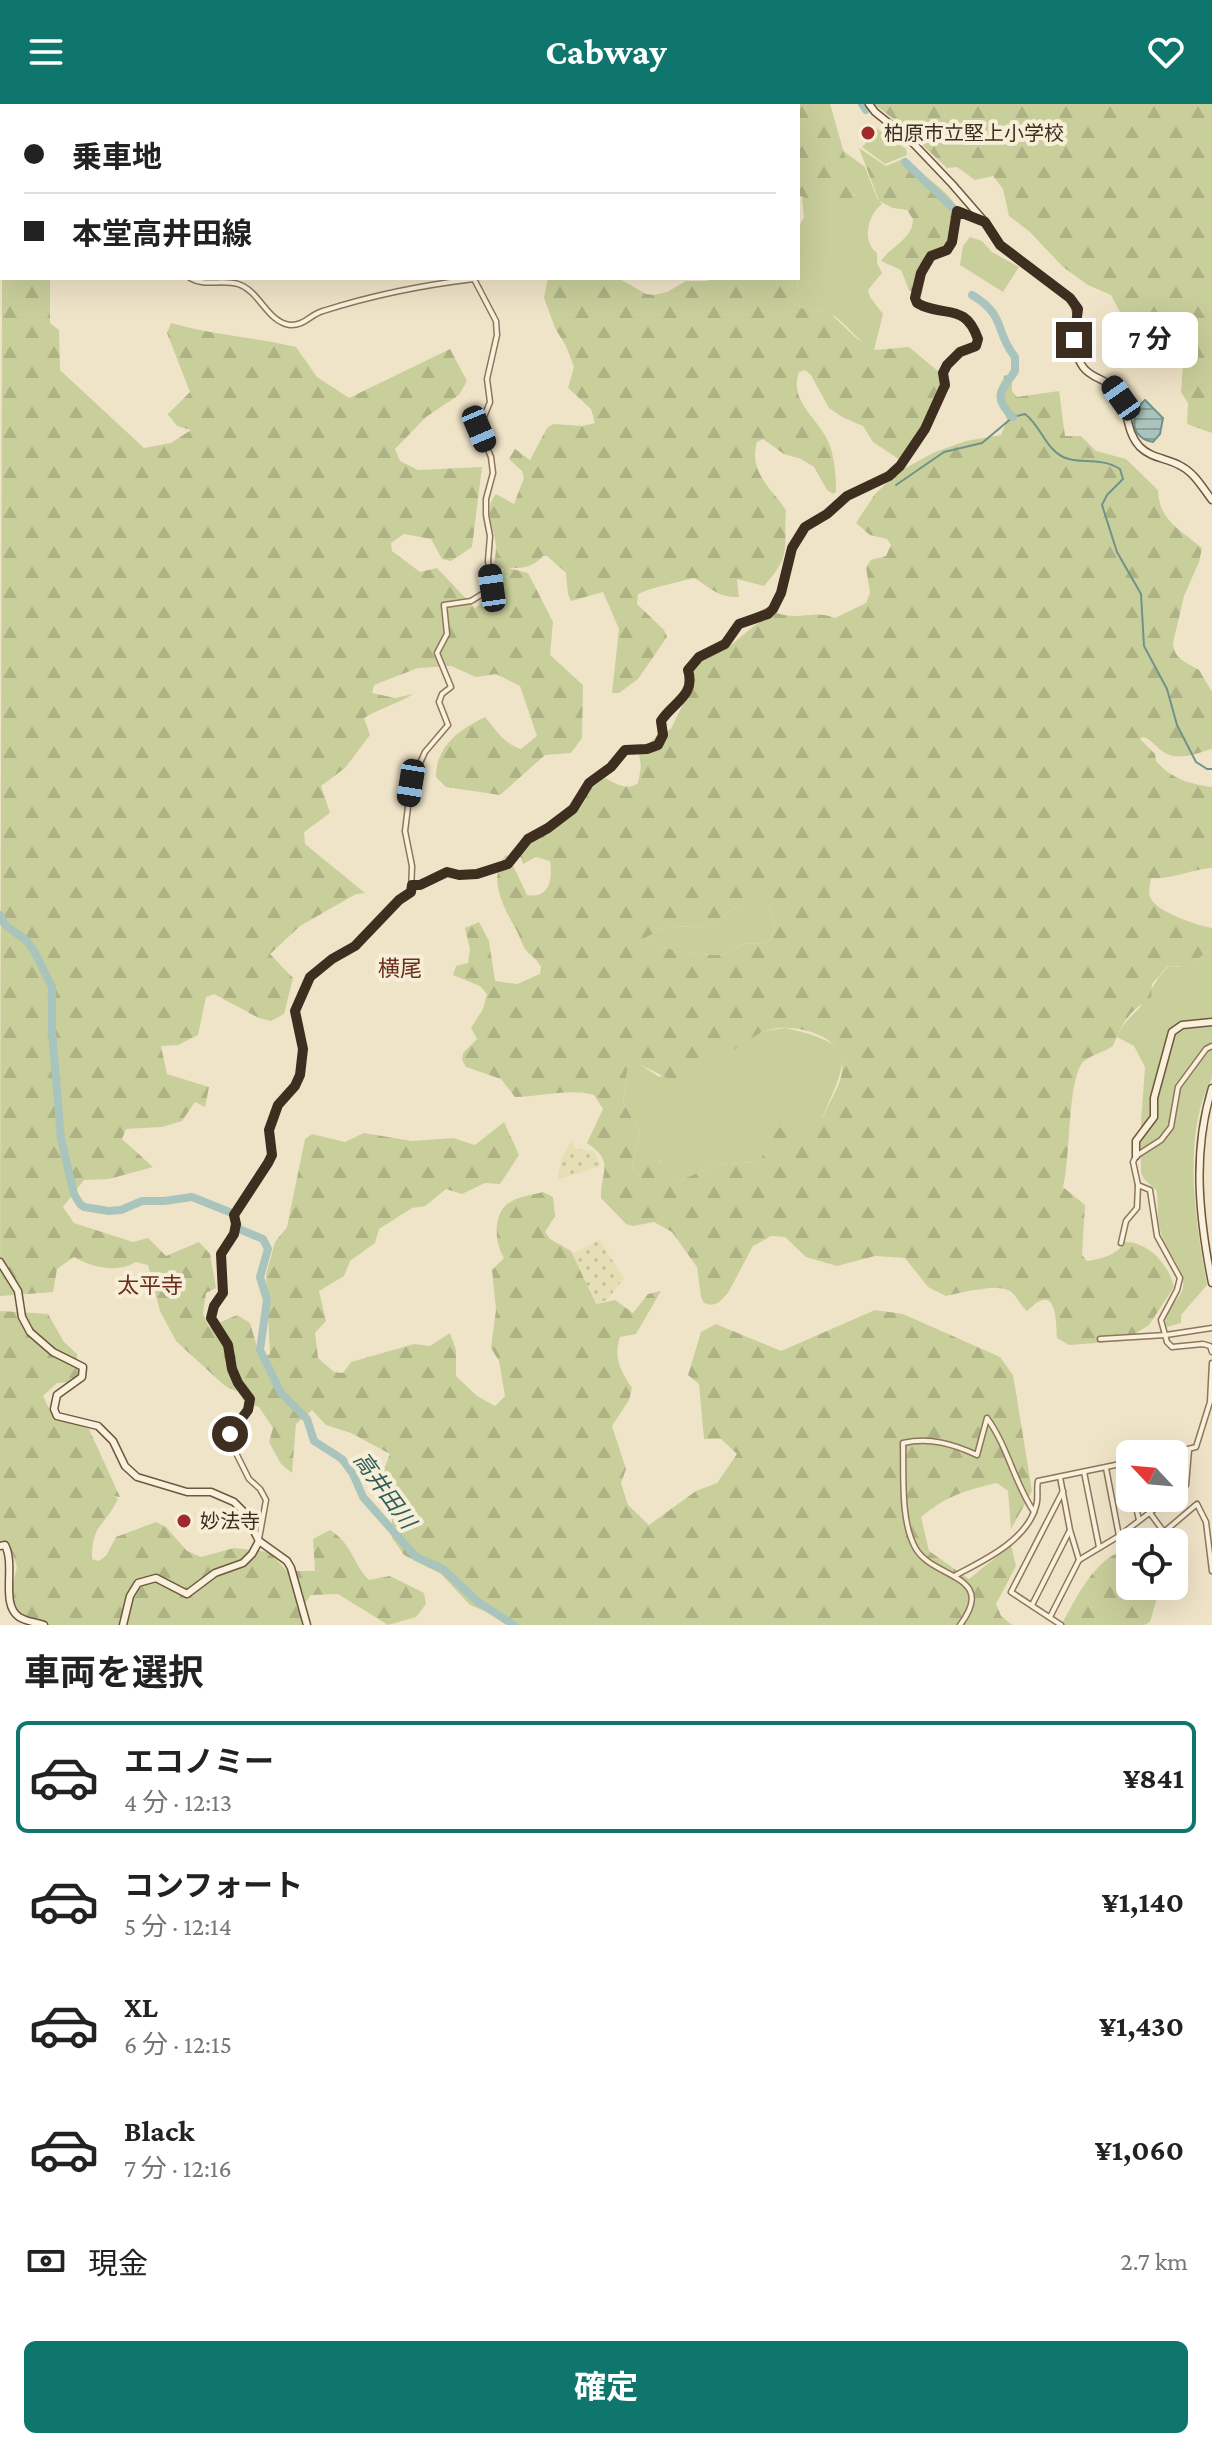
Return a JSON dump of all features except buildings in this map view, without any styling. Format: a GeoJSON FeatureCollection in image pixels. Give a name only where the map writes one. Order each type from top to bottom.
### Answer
{"type":"FeatureCollection","features":[{"type":"Feature","properties":{"kind":"street"},"geometry":{"type":"LineString","coordinates":[[869,104],[911,141],[985,222],[1000,245],[1074,302],[1078,315],[1074,340],[1081,363],[1090,374],[1112,385],[1121,398],[1130,435],[1149,455],[1180,465],[1193,474],[1212,500]]}},
{"type":"Feature","properties":{"kind":"street"},"geometry":{"type":"LineString","coordinates":[[412,885],[420,885],[447,872],[477,874],[508,864],[528,839],[573,809],[589,783],[611,767],[625,750],[658,745],[663,735],[661,721],[687,693],[691,684],[688,670],[692,663],[725,644],[739,624],[768,614],[773,609],[781,593],[792,548],[805,527],[827,514],[847,496],[889,476],[900,466],[935,407],[945,385],[943,373],[947,365],[960,352],[976,346],[978,339],[973,326],[962,315],[930,309],[917,303],[915,293],[921,273],[931,256],[947,250],[952,242],[957,211],[985,222]]}},
{"type":"Feature","properties":{"kind":"street"},"geometry":{"type":"LineString","coordinates":[[193,280],[200,284],[225,282],[239,285],[255,293],[277,320],[290,325],[304,323],[316,313],[380,295],[456,280]]}},
{"type":"Feature","properties":{"kind":"street"},"geometry":{"type":"LineString","coordinates":[[123,1625],[130,1596],[138,1583],[156,1578],[187,1594],[208,1577],[243,1563],[259,1541],[266,1500],[249,1479],[229,1439],[232,1428],[248,1410],[250,1399],[238,1383],[228,1345],[211,1318],[214,1306],[223,1293],[221,1254],[234,1234],[237,1209],[249,1196],[272,1155],[269,1130],[278,1105],[295,1086],[300,1075],[303,1049],[295,1011],[310,977],[364,937],[399,900],[411,892],[412,866],[405,831],[411,783],[425,752],[448,725],[439,702],[442,694],[451,687],[437,653],[447,634],[444,605],[471,601],[492,588],[486,499],[493,473],[491,457],[479,429],[490,402],[487,379],[497,335],[496,321],[476,280]]}},
{"type":"Feature","properties":{"kind":"street"},"geometry":{"type":"LineString","coordinates":[[1121,1243],[1126,1221],[1137,1208],[1138,1185],[1133,1162],[1136,1141],[1154,1117],[1154,1098],[1172,1032],[1182,1025],[1212,1022]]}},
{"type":"Feature","properties":{"kind":"street"},"geometry":{"type":"LineString","coordinates":[[1136,1156],[1161,1140],[1171,1127],[1178,1087],[1206,1049],[1212,1046]]}},
{"type":"Feature","properties":{"kind":"street"},"geometry":{"type":"LineString","coordinates":[[1212,1088],[1205,1114],[1198,1192],[1201,1229],[1212,1283]]}},
{"type":"Feature","properties":{"kind":"street"},"geometry":{"type":"LineString","coordinates":[[1138,1185],[1150,1190],[1157,1236],[1180,1278],[1161,1320],[1167,1342],[1172,1347],[1203,1344],[1210,1346],[1212,1352]]}},
{"type":"Feature","properties":{"kind":"street"},"geometry":{"type":"LineString","coordinates":[[0,1262],[18,1291],[22,1317],[30,1332],[53,1352],[83,1367],[82,1377],[57,1395],[54,1409],[57,1416],[98,1426],[113,1441],[125,1466],[137,1477],[187,1492],[211,1492],[234,1502],[245,1513],[259,1541],[287,1561],[307,1625]]}},
{"type":"Feature","properties":{"kind":"street"},"geometry":{"type":"LineString","coordinates":[[1100,1339],[1166,1335],[1212,1328]]}},
{"type":"Feature","properties":{"kind":"street"},"geometry":{"type":"LineString","coordinates":[[1188,1462],[1189,1450],[1196,1447],[1205,1424],[1210,1402],[1212,1363]]}},
{"type":"Feature","properties":{"kind":"street"},"geometry":{"type":"LineString","coordinates":[[960,1625],[967,1614],[971,1597],[968,1588],[956,1575],[934,1567],[915,1547],[905,1504],[903,1443],[926,1441],[953,1444],[977,1455],[987,1418],[1005,1447],[1022,1495],[1034,1512]]}},
{"type":"Feature","properties":{"kind":"street"},"geometry":{"type":"LineString","coordinates":[[956,1575],[1012,1541],[1027,1525],[1038,1502],[1036,1483],[1116,1465]]}},
{"type":"Feature","properties":{"kind":"street"},"geometry":{"type":"LineString","coordinates":[[1106,1467],[1117,1528]]}},
{"type":"Feature","properties":{"kind":"street"},"geometry":{"type":"LineString","coordinates":[[1084,1472],[1099,1547]]}},
{"type":"Feature","properties":{"kind":"street"},"geometry":{"type":"LineString","coordinates":[[1060,1477],[1079,1560]]}},
{"type":"Feature","properties":{"kind":"street"},"geometry":{"type":"LineString","coordinates":[[1061,1625],[1011,1592],[1063,1491]]}},
{"type":"Feature","properties":{"kind":"street"},"geometry":{"type":"LineString","coordinates":[[1129,1528],[1150,1513],[1164,1532],[1197,1504],[1206,1522],[1212,1571]]}},
{"type":"Feature","properties":{"kind":"street"},"geometry":{"type":"LineString","coordinates":[[1137,1512],[1139,1520]]}},
{"type":"Feature","properties":{"kind":"street"},"geometry":{"type":"LineString","coordinates":[[1032,1605],[1070,1530]]}},
{"type":"Feature","properties":{"kind":"street"},"geometry":{"type":"LineString","coordinates":[[1050,1617],[1079,1560],[1116,1538]]}},
{"type":"Feature","properties":{"kind":"street"},"geometry":{"type":"LineString","coordinates":[[0,1546],[5,1545],[8,1552],[6,1592],[11,1610],[21,1618],[44,1625]]}},
{"type":"Feature","properties":{"kind":"shaded area"},"geometry":{"type":"Polygon","coordinates":[[[571,1141],[577,1149],[594,1151],[601,1166],[557,1180],[562,1157],[571,1141]]]}},
{"type":"Feature","properties":{"kind":"shaded area"},"geometry":{"type":"Polygon","coordinates":[[[599,1240],[624,1278],[607,1300],[596,1304],[572,1254],[599,1240]]]}},
{"type":"Feature","properties":{"kind":"green space"},"geometry":{"type":"Polygon","coordinates":[[[800,104],[830,104],[855,191],[852,201],[809,200],[800,196],[800,104]]]}},
{"type":"Feature","properties":{"kind":"green space"},"geometry":{"type":"Polygon","coordinates":[[[874,104],[1212,104],[1212,433],[1187,424],[1188,403],[1181,392],[1183,366],[1178,350],[1161,330],[1138,331],[1128,327],[1111,295],[1088,285],[1063,267],[1030,232],[1009,216],[1003,189],[993,176],[975,180],[957,167],[947,168],[874,104]]]}},
{"type":"Feature","properties":{"kind":"green space"},"geometry":{"type":"Polygon","coordinates":[[[876,128],[906,149],[907,155],[885,164],[862,147],[866,143],[864,140],[876,128]]]}},
{"type":"Feature","properties":{"kind":"green space"},"geometry":{"type":"Polygon","coordinates":[[[859,148],[886,166],[903,159],[943,191],[958,212],[951,250],[932,263],[926,274],[921,298],[909,290],[901,270],[881,261],[906,237],[913,219],[907,210],[879,201],[859,148]]]}},
{"type":"Feature","properties":{"kind":"green space"},"geometry":{"type":"Polygon","coordinates":[[[842,150],[865,167],[882,204],[868,228],[869,242],[877,253],[877,263],[882,273],[868,290],[883,314],[874,350],[833,315],[801,308],[797,302],[800,224],[804,217],[802,198],[828,200],[855,195],[842,150]]]}},
{"type":"Feature","properties":{"kind":"green space"},"geometry":{"type":"Polygon","coordinates":[[[970,237],[982,241],[992,252],[1019,267],[1003,292],[960,265],[963,246],[970,237]]]}},
{"type":"Feature","properties":{"kind":"green space"},"geometry":{"type":"Polygon","coordinates":[[[2,280],[50,280],[50,323],[59,330],[60,370],[144,448],[171,443],[191,430],[177,426],[168,414],[190,392],[167,333],[171,323],[296,347],[317,377],[349,398],[450,349],[467,381],[459,395],[426,417],[395,449],[400,461],[418,470],[482,467],[472,547],[451,561],[442,559],[431,539],[404,534],[391,543],[392,551],[420,572],[437,568],[475,608],[494,594],[504,569],[494,565],[496,545],[490,506],[496,494],[514,504],[524,478],[522,471],[509,459],[515,449],[530,460],[547,428],[553,424],[582,426],[595,423],[591,409],[568,388],[574,367],[544,298],[548,280],[622,280],[646,294],[654,295],[667,292],[686,281],[797,280],[797,302],[801,308],[829,312],[874,350],[909,347],[950,381],[950,388],[940,400],[922,438],[900,460],[873,442],[863,426],[829,408],[811,375],[805,370],[799,372],[798,393],[826,436],[832,451],[836,492],[833,494],[827,490],[814,467],[784,454],[763,439],[757,442],[755,453],[759,471],[786,510],[785,550],[779,566],[764,586],[737,579],[739,597],[720,594],[694,578],[638,594],[637,604],[664,630],[667,637],[638,679],[619,693],[612,693],[619,629],[603,592],[571,601],[566,573],[547,556],[527,566],[508,568],[528,573],[553,622],[550,655],[583,685],[582,738],[571,753],[545,755],[500,795],[446,787],[436,777],[437,766],[451,740],[485,717],[515,747],[521,749],[537,736],[520,686],[496,674],[476,677],[451,666],[418,668],[374,685],[372,693],[395,698],[413,694],[364,718],[370,735],[345,768],[321,786],[330,813],[304,832],[305,844],[365,893],[356,894],[300,926],[270,954],[293,978],[284,1014],[271,1021],[259,1018],[214,994],[206,997],[198,1035],[178,1045],[161,1046],[167,1074],[209,1087],[205,1107],[195,1102],[182,1121],[162,1127],[126,1129],[122,1139],[153,1167],[109,1179],[84,1180],[63,1207],[74,1223],[133,1242],[148,1238],[166,1256],[199,1242],[210,1254],[216,1288],[206,1293],[203,1314],[209,1327],[237,1315],[250,1323],[260,1357],[270,1354],[266,1275],[275,1242],[287,1227],[305,1139],[312,1134],[345,1142],[364,1133],[412,1141],[453,1138],[475,1145],[504,1122],[519,1155],[500,1184],[485,1183],[462,1194],[446,1189],[425,1206],[412,1208],[379,1229],[375,1243],[350,1261],[344,1276],[319,1291],[326,1321],[315,1333],[318,1358],[334,1372],[343,1373],[351,1362],[414,1344],[430,1346],[450,1333],[456,1350],[456,1376],[477,1396],[495,1406],[505,1396],[499,1361],[491,1348],[496,1310],[492,1270],[504,1258],[498,1244],[498,1219],[515,1199],[543,1192],[553,1197],[555,1216],[545,1232],[550,1239],[571,1251],[596,1304],[615,1300],[633,1313],[648,1294],[661,1291],[636,1334],[620,1337],[617,1351],[619,1364],[632,1388],[629,1400],[612,1426],[626,1469],[621,1483],[628,1505],[649,1525],[696,1491],[717,1483],[737,1454],[721,1439],[704,1439],[699,1384],[688,1375],[701,1332],[716,1324],[781,1351],[875,1310],[903,1314],[1000,1357],[1013,1375],[1032,1491],[1011,1529],[1008,1491],[997,1483],[957,1495],[921,1517],[929,1551],[969,1579],[1011,1545],[1016,1566],[996,1604],[1001,1616],[1012,1625],[517,1625],[470,1605],[441,1574],[404,1555],[392,1538],[392,1514],[382,1488],[384,1469],[390,1454],[351,1433],[326,1425],[312,1410],[296,1424],[292,1473],[281,1464],[269,1442],[273,1428],[259,1407],[245,1403],[238,1392],[225,1386],[176,1341],[160,1311],[148,1265],[136,1262],[105,1268],[74,1257],[57,1269],[53,1292],[0,1296],[2,280]]]}},
{"type":"Feature","properties":{"kind":"green space"},"geometry":{"type":"Polygon","coordinates":[[[1005,375],[1012,376],[1012,391],[1017,397],[1059,391],[1065,436],[1081,436],[1096,451],[1126,459],[1158,490],[1162,510],[1167,517],[1202,548],[1184,596],[1173,643],[1179,657],[1199,670],[1212,692],[1212,749],[1176,756],[1165,753],[1146,738],[1140,739],[1168,772],[1188,782],[1212,787],[1212,868],[1151,878],[1149,892],[1154,903],[1168,913],[1212,928],[1212,946],[1191,966],[1184,969],[1181,966],[1167,967],[1152,984],[1151,1000],[1132,1013],[1113,1046],[1084,1061],[1072,1101],[1063,1187],[1085,1205],[1082,1255],[1087,1261],[1113,1253],[1125,1242],[1134,1243],[1150,1250],[1168,1271],[1174,1287],[1149,1325],[1124,1341],[1069,1345],[1057,1338],[1055,1312],[1049,1301],[1038,1302],[1027,1311],[1010,1291],[1004,1289],[979,1289],[946,1296],[928,1287],[905,1258],[875,1256],[837,1266],[806,1257],[785,1237],[771,1236],[753,1246],[728,1293],[718,1303],[704,1303],[697,1267],[672,1232],[654,1222],[633,1226],[626,1224],[601,1198],[604,1162],[587,1143],[603,1109],[594,1095],[565,1093],[515,1097],[501,1079],[466,1067],[462,1060],[463,1053],[477,1039],[471,1028],[483,1009],[487,994],[480,986],[453,975],[456,966],[468,963],[470,949],[465,928],[479,922],[489,941],[495,981],[517,984],[540,974],[541,967],[525,949],[500,894],[498,874],[506,855],[527,895],[545,891],[551,875],[550,861],[536,857],[523,864],[519,853],[520,841],[524,835],[553,826],[586,792],[605,778],[626,787],[638,783],[641,767],[639,753],[658,735],[671,729],[686,698],[694,665],[726,649],[755,625],[777,613],[835,618],[866,603],[870,593],[866,567],[871,560],[886,556],[891,545],[887,539],[870,535],[856,523],[875,494],[898,472],[935,452],[966,441],[1001,435],[1007,420],[997,391],[1005,375]],[[754,900],[739,905],[710,926],[665,927],[645,938],[659,946],[682,952],[716,955],[749,943],[767,942],[775,925],[767,904],[754,900]],[[800,1029],[763,1031],[707,1067],[673,1081],[641,1065],[628,1065],[623,1102],[640,1133],[632,1169],[640,1175],[653,1157],[679,1181],[715,1165],[754,1162],[761,1159],[771,1138],[783,1126],[823,1117],[841,1076],[842,1060],[837,1050],[822,1036],[800,1029]]]}},
{"type":"Feature","properties":{"kind":"green space"},"geometry":{"type":"Polygon","coordinates":[[[754,899],[767,904],[775,925],[767,942],[749,943],[723,954],[705,954],[669,949],[645,938],[665,927],[710,926],[739,905],[754,899]]]}},
{"type":"Feature","properties":{"kind":"green space"},"geometry":{"type":"Polygon","coordinates":[[[1212,946],[1212,1078],[1202,1101],[1194,1152],[1196,1208],[1207,1285],[1181,1315],[1181,1323],[1167,1327],[1167,1314],[1181,1294],[1183,1282],[1160,1231],[1157,1191],[1141,1173],[1145,1067],[1134,1046],[1117,1037],[1168,967],[1191,966],[1212,946]]]}},
{"type":"Feature","properties":{"kind":"green space"},"geometry":{"type":"Polygon","coordinates":[[[786,1028],[826,1041],[841,1056],[838,1080],[822,1118],[800,1120],[784,1126],[771,1139],[761,1159],[754,1162],[715,1165],[679,1181],[666,1174],[660,1161],[640,1175],[632,1169],[640,1133],[623,1102],[628,1065],[641,1065],[659,1077],[763,1031],[786,1028]]]}},
{"type":"Feature","properties":{"kind":"green space"},"geometry":{"type":"Polygon","coordinates":[[[0,1311],[48,1314],[64,1342],[77,1354],[78,1376],[70,1382],[57,1383],[43,1396],[53,1417],[89,1429],[120,1497],[112,1496],[118,1499],[97,1532],[92,1559],[99,1561],[106,1556],[116,1537],[156,1522],[166,1527],[187,1551],[201,1557],[234,1548],[269,1552],[287,1571],[315,1571],[313,1539],[330,1530],[344,1542],[369,1580],[390,1576],[424,1593],[426,1604],[416,1617],[388,1625],[338,1594],[311,1595],[300,1610],[303,1625],[47,1625],[45,1621],[19,1614],[10,1595],[17,1567],[9,1544],[0,1542],[0,1311]]]}},
{"type":"Feature","properties":{"kind":"green space"},"geometry":{"type":"Polygon","coordinates":[[[1116,1554],[1116,1600],[1156,1600],[1150,1622],[1144,1625],[1061,1625],[1088,1579],[1116,1554]]]}},
{"type":"Feature","properties":{"kind":"water"},"geometry":{"type":"Polygon","coordinates":[[[1145,400],[1163,418],[1160,434],[1153,442],[1140,436],[1134,425],[1136,412],[1145,400]]]}},
{"type":"Feature","properties":{"kind":"waterway"},"geometry":{"type":"LineString","coordinates":[[862,104],[866,110]]}},
{"type":"Feature","properties":{"kind":"waterway"},"geometry":{"type":"LineString","coordinates":[[905,162],[955,210]]}},
{"type":"Feature","properties":{"kind":"waterway"},"geometry":{"type":"LineString","coordinates":[[972,295],[991,310],[1015,357],[1015,371],[1001,394],[1002,404],[1013,417]]}},
{"type":"Feature","properties":{"kind":"waterway"},"geometry":{"type":"LineString","coordinates":[[896,485],[944,452],[982,443],[1013,417],[1025,414],[1063,457],[1104,463],[1120,469],[1123,479],[1102,505],[1117,552],[1141,594],[1144,646],[1167,689],[1177,725],[1196,762],[1212,769]]}},
{"type":"Feature","properties":{"kind":"waterway","name":"高井田川"},"geometry":{"type":"LineString","coordinates":[[0,915],[5,925],[27,941],[52,987],[52,1031],[61,1139],[74,1194],[80,1204],[109,1211],[121,1210],[142,1201],[192,1197],[232,1213],[239,1229],[263,1239],[268,1249],[260,1277],[267,1300],[260,1350],[281,1393],[307,1419],[314,1441],[342,1459],[363,1497],[416,1557],[443,1569],[478,1602],[514,1625]]}},
{"type":"Feature","properties":{"kind":"place","name":"柏原市立堅上小学校"},"geometry":{"type":"Point","coordinates":[868,133]}},
{"type":"Feature","properties":{"kind":"place","name":"妙法寺"},"geometry":{"type":"Point","coordinates":[184,1521]}},
{"type":"Feature","properties":{"kind":"district","name":"横尾"},"geometry":{"type":"Point","coordinates":[400,968]}},
{"type":"Feature","properties":{"kind":"district","name":"太平寺"},"geometry":{"type":"Point","coordinates":[150,1285]}},
{"type":"Feature","properties":{"kind":"route"},"geometry":{"type":"LineString","coordinates":[[230,1434],[248,1410],[250,1399],[238,1383],[228,1345],[211,1318],[212,1310],[223,1293],[221,1254],[234,1234],[237,1209],[249,1196],[272,1155],[269,1130],[278,1105],[295,1086],[300,1075],[303,1049],[295,1011],[310,977],[355,946],[399,900],[411,892],[412,885],[420,885],[447,872],[477,874],[508,864],[528,839],[573,809],[589,783],[611,767],[625,750],[658,745],[663,735],[661,721],[687,693],[691,684],[688,670],[692,663],[725,644],[744,620],[768,614],[773,609],[781,593],[792,548],[805,527],[827,514],[847,496],[889,476],[900,466],[925,429],[945,385],[943,373],[947,365],[960,352],[976,346],[978,339],[973,326],[962,315],[930,309],[917,303],[915,298],[928,259],[943,253],[952,242],[957,211],[985,222],[1000,245],[1074,302],[1078,309],[1074,340]]}}]}
